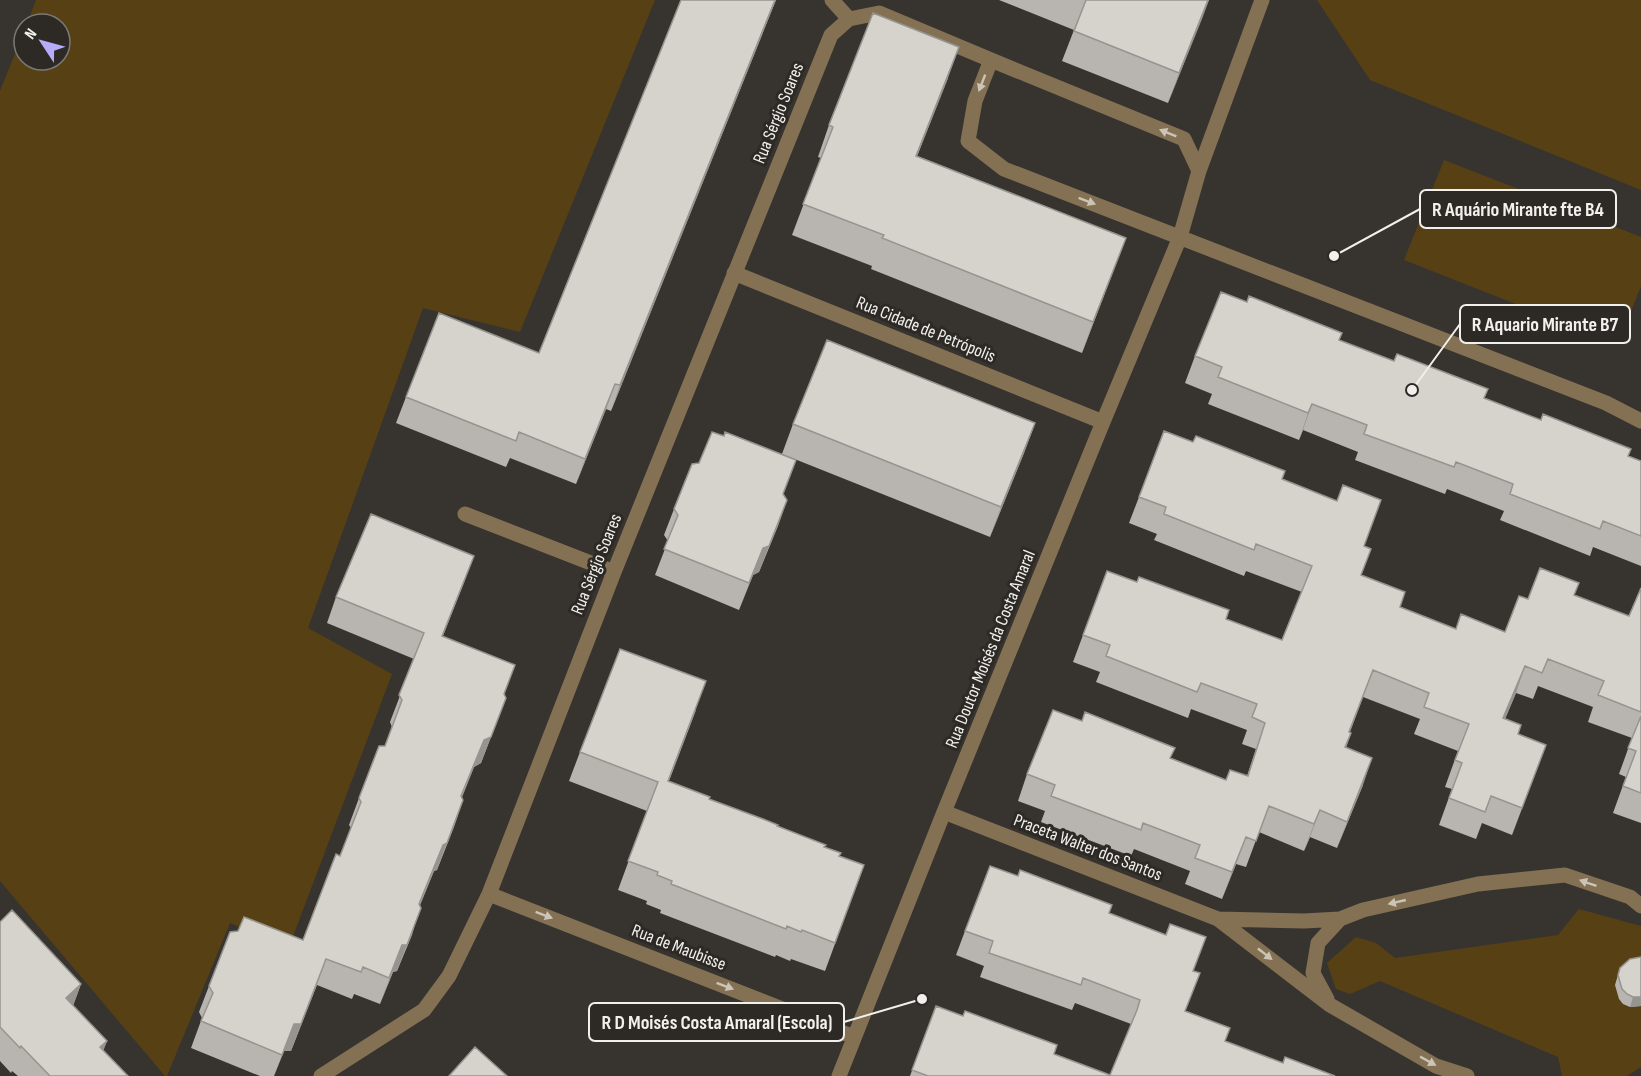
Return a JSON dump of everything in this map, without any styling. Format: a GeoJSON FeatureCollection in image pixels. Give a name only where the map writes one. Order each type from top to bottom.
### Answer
{"type":"FeatureCollection","features":[{"type":"Feature","properties":{"kind":"street"},"geometry":{"type":"LineString","coordinates":[[832,0],[849,19],[879,13],[1184,139],[1199,171]]}},
{"type":"Feature","properties":{"kind":"street"},"geometry":{"type":"LineString","coordinates":[[1180,237],[1199,171],[1262,0]]}},
{"type":"Feature","properties":{"kind":"street","name":"Rua Sérgio Soares"},"geometry":{"type":"LineString","coordinates":[[321,1076],[424,1010],[448,976],[489,894],[614,572],[831,35],[849,19]]}},
{"type":"Feature","properties":{"kind":"street"},"geometry":{"type":"LineString","coordinates":[[991,60],[975,101],[968,141],[1004,169],[1606,403],[1641,421]]}},
{"type":"Feature","properties":{"kind":"street","name":"Rua Doutor Moisés da Costa Amaral"},"geometry":{"type":"LineString","coordinates":[[839,1076],[944,812],[1180,237]]}},
{"type":"Feature","properties":{"kind":"street","name":"Rua Cidade de Petrópolis"},"geometry":{"type":"LineString","coordinates":[[734,273],[1103,422]]}},
{"type":"Feature","properties":{"kind":"street"},"geometry":{"type":"LineString","coordinates":[[465,514],[614,572]]}},
{"type":"Feature","properties":{"kind":"street","name":"Praceta Walter dos Santos"},"geometry":{"type":"LineString","coordinates":[[944,812],[1218,919],[1330,1005],[1436,1066],[1467,1076]]}},
{"type":"Feature","properties":{"kind":"street","name":"Praceta Walter dos Santos"},"geometry":{"type":"LineString","coordinates":[[1218,919],[1304,921],[1340,919],[1363,910],[1478,884],[1564,875],[1630,897],[1641,906]]}},
{"type":"Feature","properties":{"kind":"street","name":"Rua de Maubisse"},"geometry":{"type":"LineString","coordinates":[[489,894],[854,1037]]}},
{"type":"Feature","properties":{"kind":"street","name":"Praceta Walter dos Santos"},"geometry":{"type":"LineString","coordinates":[[1330,1005],[1313,973],[1318,943],[1340,919]]}},
{"type":"Feature","properties":{"kind":"shaded area"},"geometry":{"type":"Polygon","coordinates":[[[36,0],[655,0],[520,332],[423,308],[308,628],[392,674],[289,947],[230,923],[167,1076],[0,881],[0,91],[12,61],[12,72],[72,72],[72,12],[32,12],[36,0]]]}},
{"type":"Feature","properties":{"kind":"shaded area"},"geometry":{"type":"Polygon","coordinates":[[[1317,0],[1641,0],[1641,190],[1370,80],[1317,0]]]}},
{"type":"Feature","properties":{"kind":"shaded area"},"geometry":{"type":"Polygon","coordinates":[[[1444,160],[1641,237],[1641,286],[1618,344],[1404,260],[1444,160]]]}},
{"type":"Feature","properties":{"kind":"shaded area"},"geometry":{"type":"Polygon","coordinates":[[[1579,909],[1641,926],[1641,1067],[1627,1076],[1562,1076],[1558,1057],[1380,981],[1350,994],[1336,989],[1327,963],[1356,937],[1376,943],[1395,958],[1558,935],[1579,909]]]}},
{"type":"Feature","properties":{"kind":"building"},"geometry":{"type":"Polygon","coordinates":[[[681,0],[775,0],[620,385],[615,384],[585,459],[519,432],[516,441],[406,397],[439,313],[539,353],[681,0]]]}},
{"type":"Feature","properties":{"kind":"building"},"geometry":{"type":"Polygon","coordinates":[[[1086,0],[1208,0],[1179,73],[1074,31],[1086,0]]]}},
{"type":"Feature","properties":{"kind":"building"},"geometry":{"type":"Polygon","coordinates":[[[873,13],[959,47],[916,156],[1126,238],[1093,322],[882,238],[884,235],[803,204],[833,127],[829,125],[873,13]]]}},
{"type":"Feature","properties":{"kind":"building"},"geometry":{"type":"Polygon","coordinates":[[[1221,292],[1247,302],[1249,296],[1342,333],[1339,340],[1394,361],[1397,354],[1488,389],[1484,398],[1541,420],[1543,414],[1631,449],[1628,456],[1641,461],[1641,536],[1603,521],[1600,529],[1510,494],[1513,484],[1456,462],[1454,467],[1364,434],[1367,425],[1312,404],[1308,413],[1218,377],[1222,367],[1195,356],[1221,292]]]}},
{"type":"Feature","properties":{"kind":"building"},"geometry":{"type":"Polygon","coordinates":[[[827,340],[1035,423],[1001,507],[793,424],[827,340]]]}},
{"type":"Feature","properties":{"kind":"building"},"geometry":{"type":"Polygon","coordinates":[[[1164,431],[1193,442],[1196,436],[1285,471],[1282,479],[1337,501],[1343,485],[1381,500],[1364,546],[1371,549],[1361,575],[1405,592],[1400,607],[1456,629],[1461,614],[1505,632],[1519,596],[1528,599],[1540,568],[1579,583],[1574,595],[1629,616],[1641,588],[1641,712],[1598,695],[1604,681],[1548,659],[1542,673],[1525,666],[1503,718],[1521,725],[1518,734],[1546,745],[1522,808],[1491,796],[1485,812],[1449,798],[1462,763],[1455,760],[1469,724],[1424,707],[1429,693],[1373,670],[1345,747],[1372,758],[1347,822],[1320,810],[1314,824],[1269,806],[1256,841],[1246,837],[1232,872],[1195,858],[1200,845],[1143,823],[1141,830],[1051,796],[1055,785],[1027,774],[1053,710],[1082,721],[1085,712],[1175,748],[1170,758],[1226,780],[1230,770],[1248,776],[1265,723],[1252,717],[1257,704],[1201,683],[1197,692],[1106,656],[1110,645],[1083,635],[1107,571],[1137,582],[1139,577],[1229,610],[1226,619],[1282,640],[1312,566],[1256,544],[1254,550],[1164,514],[1166,507],[1139,497],[1164,431]]]}},
{"type":"Feature","properties":{"kind":"building"},"geometry":{"type":"Polygon","coordinates":[[[712,432],[724,436],[725,432],[796,460],[783,494],[787,500],[769,546],[763,548],[749,583],[664,549],[678,515],[674,509],[692,464],[699,463],[712,432]]]}},
{"type":"Feature","properties":{"kind":"building"},"geometry":{"type":"Polygon","coordinates":[[[371,514],[474,556],[442,636],[515,665],[504,694],[506,698],[491,737],[484,740],[461,796],[463,800],[447,843],[443,845],[419,904],[421,908],[407,945],[402,945],[389,978],[363,967],[361,972],[326,959],[301,1024],[294,1024],[282,1055],[201,1021],[213,993],[209,986],[230,932],[238,931],[244,917],[303,940],[336,854],[340,856],[379,746],[385,746],[402,700],[399,695],[424,633],[336,597],[371,514]]]}},
{"type":"Feature","properties":{"kind":"building"},"geometry":{"type":"Polygon","coordinates":[[[620,649],[706,681],[668,781],[826,845],[824,847],[841,853],[839,856],[864,865],[835,943],[802,930],[801,932],[787,926],[786,929],[671,884],[672,881],[657,875],[658,872],[628,861],[658,782],[580,752],[620,649]]]}},
{"type":"Feature","properties":{"kind":"building"},"geometry":{"type":"Polygon","coordinates":[[[1641,716],[1641,793],[1623,786],[1636,751],[1628,748],[1641,716]]]}},
{"type":"Feature","properties":{"kind":"building"},"geometry":{"type":"Polygon","coordinates":[[[990,866],[1018,876],[1020,870],[1112,905],[1109,913],[1166,935],[1170,924],[1206,937],[1193,971],[1200,973],[1185,1011],[1230,1028],[1225,1041],[1283,1063],[1285,1057],[1335,1076],[928,1076],[912,1070],[936,1006],[963,1016],[965,1011],[1057,1045],[1054,1054],[1110,1075],[1137,1010],[1140,1000],[1083,978],[1081,985],[989,953],[993,941],[965,931],[990,866]]]}},
{"type":"Feature","properties":{"kind":"building"},"geometry":{"type":"Polygon","coordinates":[[[12,910],[81,984],[66,998],[107,1041],[100,1047],[128,1076],[50,1076],[0,1027],[0,922],[12,910]]]}},
{"type":"Feature","properties":{"kind":"building"},"geometry":{"type":"Polygon","coordinates":[[[1641,957],[1641,997],[1633,997],[1622,989],[1618,975],[1620,968],[1630,959],[1641,957]]]}},
{"type":"Feature","properties":{"kind":"building"},"geometry":{"type":"Polygon","coordinates":[[[475,1047],[507,1076],[449,1076],[475,1047]]]}},
{"type":"Feature","properties":{"kind":"place","name":"R Aquário Mirante fte B4"},"geometry":{"type":"Point","coordinates":[1334,256]}},
{"type":"Feature","properties":{"kind":"place","name":"R Aquario Mirante B7"},"geometry":{"type":"Point","coordinates":[1412,390]}},
{"type":"Feature","properties":{"kind":"place","name":"R D Moisés Costa Amaral (Escola)"},"geometry":{"type":"Point","coordinates":[922,999]}}]}
